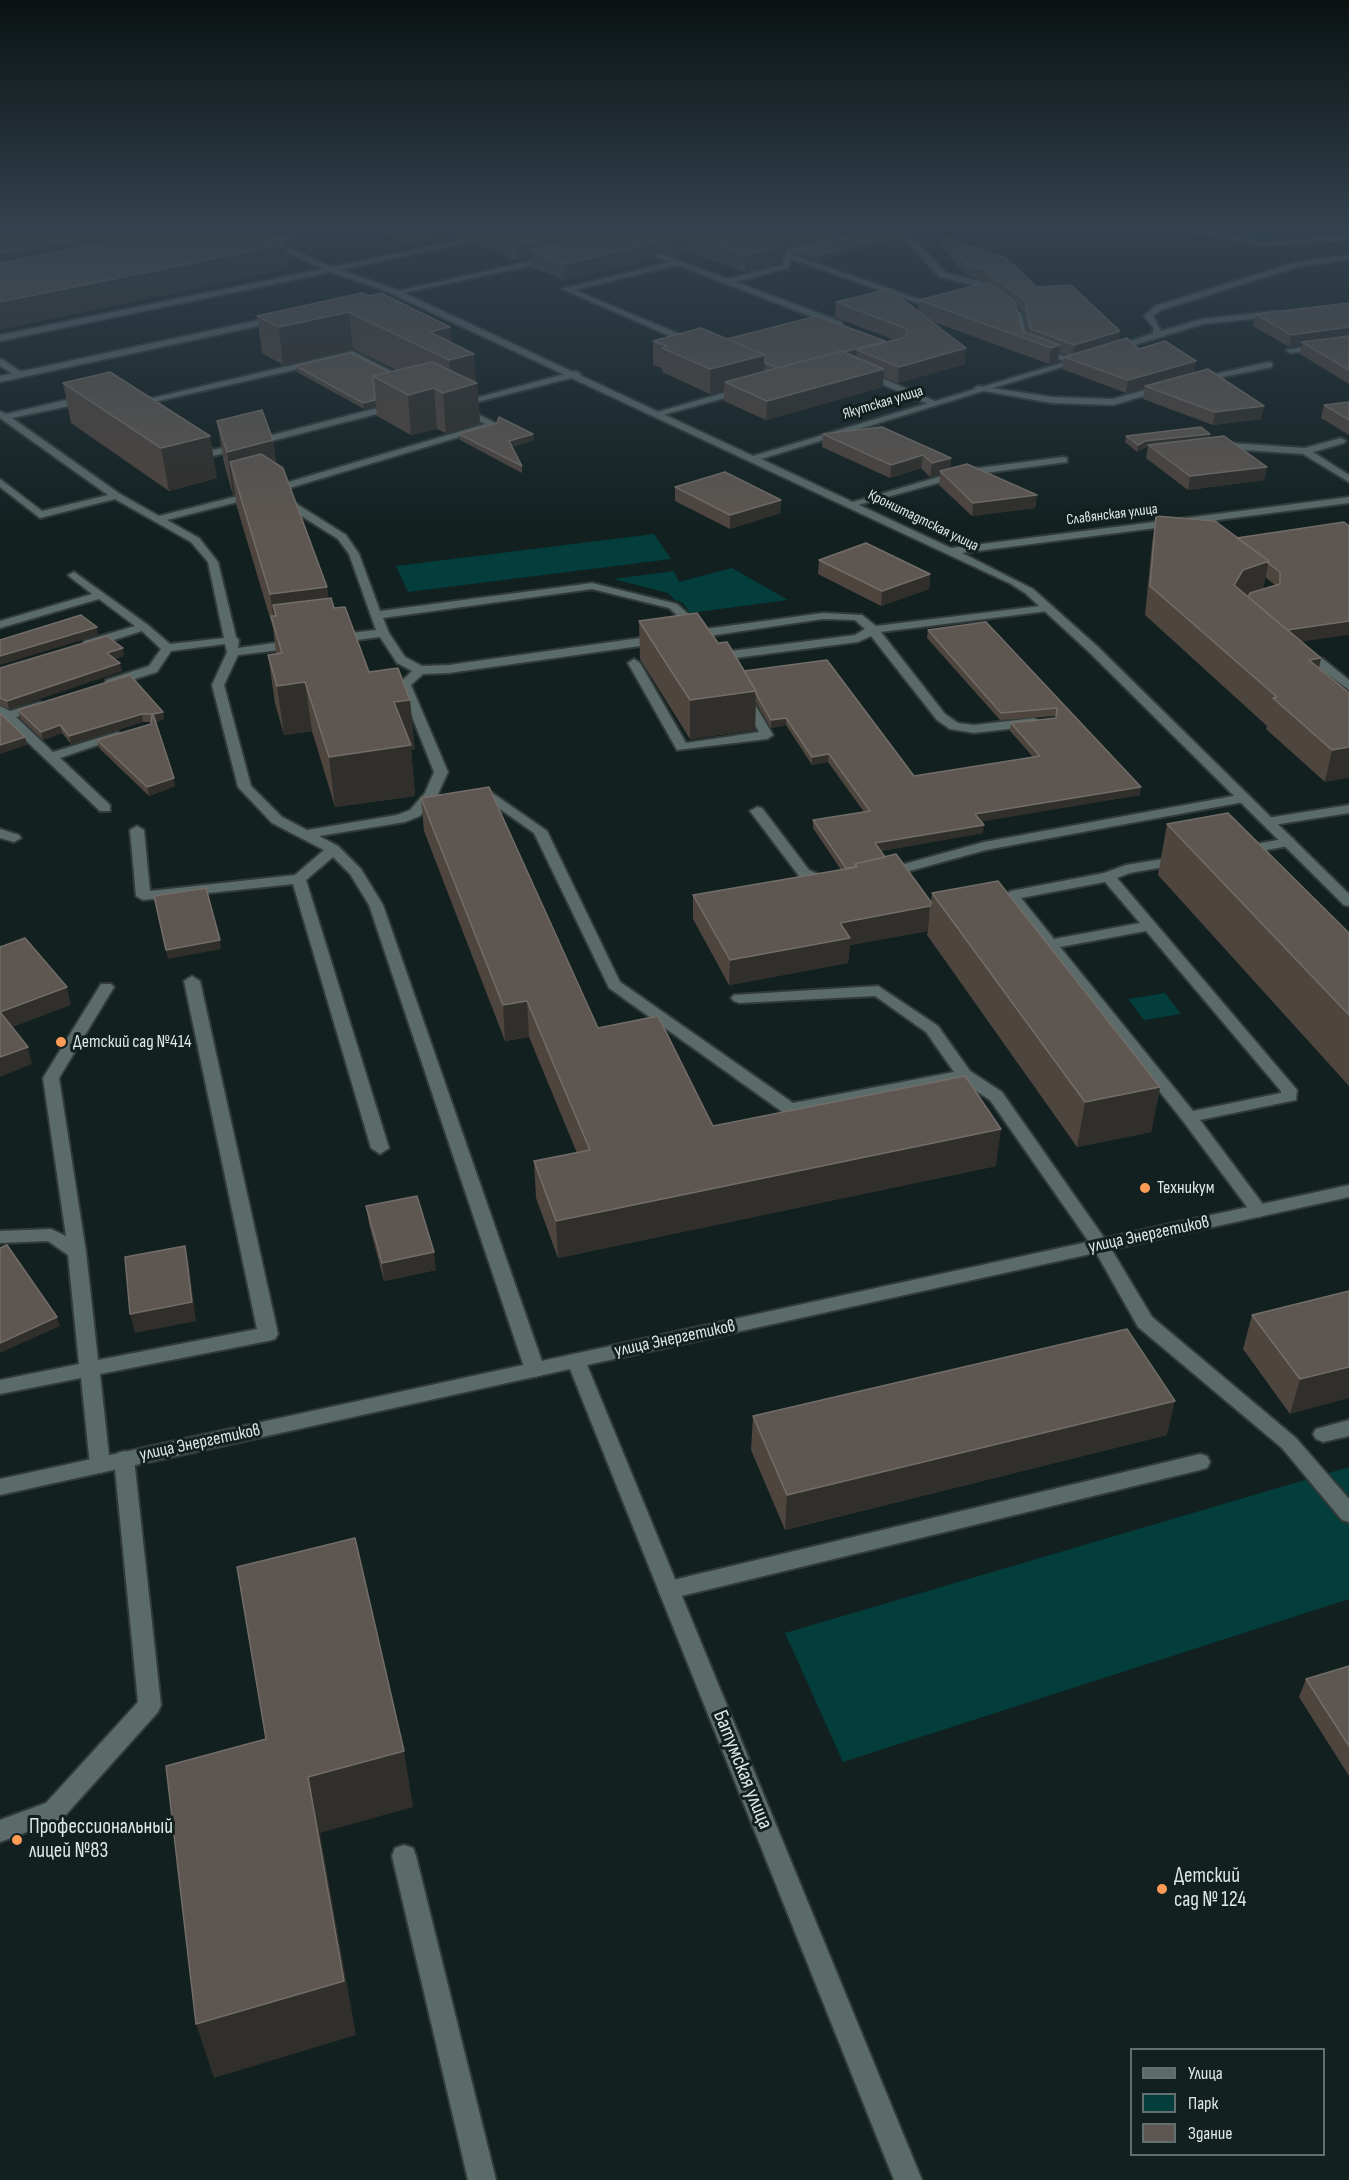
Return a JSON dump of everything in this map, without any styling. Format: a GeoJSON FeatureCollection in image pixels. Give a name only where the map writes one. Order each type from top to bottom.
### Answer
{"type":"FeatureCollection","features":[{"type":"Feature","properties":{"kind":"street"},"geometry":{"type":"LineString","coordinates":[[0,338],[43,329]]}},
{"type":"Feature","properties":{"kind":"street"},"geometry":{"type":"LineString","coordinates":[[0,379],[230,329]]}},
{"type":"Feature","properties":{"kind":"street","name":"Кронштадтская улица"},"geometry":{"type":"LineString","coordinates":[[476,329],[1015,582],[1048,608],[1349,902]]}},
{"type":"Feature","properties":{"kind":"street"},"geometry":{"type":"LineString","coordinates":[[658,329],[705,349]]}},
{"type":"Feature","properties":{"kind":"street"},"geometry":{"type":"LineString","coordinates":[[1021,329],[1024,342],[1072,361]]}},
{"type":"Feature","properties":{"kind":"street"},"geometry":{"type":"LineString","coordinates":[[1157,329],[1157,335]]}},
{"type":"Feature","properties":{"kind":"street"},"geometry":{"type":"LineString","coordinates":[[1103,351],[1179,329]]}},
{"type":"Feature","properties":{"kind":"street"},"geometry":{"type":"LineString","coordinates":[[1290,350],[1349,343]]}},
{"type":"Feature","properties":{"kind":"street"},"geometry":{"type":"LineString","coordinates":[[125,404],[136,404],[352,354],[404,380]]}},
{"type":"Feature","properties":{"kind":"street","name":"Якутская улица"},"geometry":{"type":"LineString","coordinates":[[755,458],[1093,355]]}},
{"type":"Feature","properties":{"kind":"street"},"geometry":{"type":"LineString","coordinates":[[0,362],[21,375]]}},
{"type":"Feature","properties":{"kind":"street"},"geometry":{"type":"LineString","coordinates":[[978,389],[1052,400],[1113,402],[1213,374],[1269,365]]}},
{"type":"Feature","properties":{"kind":"street"},"geometry":{"type":"LineString","coordinates":[[852,369],[934,403]]}},
{"type":"Feature","properties":{"kind":"street"},"geometry":{"type":"LineString","coordinates":[[159,519],[269,491],[494,425],[449,403],[576,374]]}},
{"type":"Feature","properties":{"kind":"street"},"geometry":{"type":"LineString","coordinates":[[659,413],[758,387]]}},
{"type":"Feature","properties":{"kind":"street"},"geometry":{"type":"LineString","coordinates":[[2,415],[79,400],[102,402]]}},
{"type":"Feature","properties":{"kind":"street"},"geometry":{"type":"LineString","coordinates":[[136,404],[146,411]]}},
{"type":"Feature","properties":{"kind":"street"},"geometry":{"type":"LineString","coordinates":[[184,435],[213,453],[402,405]]}},
{"type":"Feature","properties":{"kind":"street"},"geometry":{"type":"LineString","coordinates":[[2,415],[116,496],[195,540],[213,562],[233,646],[218,685],[245,787],[277,820],[333,849],[356,872],[376,905],[535,1370]]}},
{"type":"Feature","properties":{"kind":"street"},"geometry":{"type":"LineString","coordinates":[[1201,447],[1224,444],[1305,452],[1341,441]]}},
{"type":"Feature","properties":{"kind":"street"},"geometry":{"type":"LineString","coordinates":[[1305,452],[1349,479]]}},
{"type":"Feature","properties":{"kind":"street"},"geometry":{"type":"LineString","coordinates":[[851,504],[962,473],[1063,460]]}},
{"type":"Feature","properties":{"kind":"street"},"geometry":{"type":"LineString","coordinates":[[0,482],[40,515],[116,496]]}},
{"type":"Feature","properties":{"kind":"street"},"geometry":{"type":"LineString","coordinates":[[269,491],[342,537],[354,554],[383,633],[401,660],[420,670],[448,669],[823,616],[858,617],[873,630],[941,717],[954,726],[974,729],[1050,720]]}},
{"type":"Feature","properties":{"kind":"street","name":"Славянская улица"},"geometry":{"type":"LineString","coordinates":[[950,551],[1349,500]]}},
{"type":"Feature","properties":{"kind":"street"},"geometry":{"type":"LineString","coordinates":[[1183,521],[1200,535]]}},
{"type":"Feature","properties":{"kind":"street"},"geometry":{"type":"LineString","coordinates":[[74,575],[144,627],[166,648],[320,641],[383,633]]}},
{"type":"Feature","properties":{"kind":"street"},"geometry":{"type":"LineString","coordinates":[[376,615],[592,586],[673,606],[691,635],[723,661],[858,638],[873,630],[1048,608]]}},
{"type":"Feature","properties":{"kind":"street"},"geometry":{"type":"LineString","coordinates":[[0,625],[100,595]]}},
{"type":"Feature","properties":{"kind":"street"},"geometry":{"type":"LineString","coordinates":[[78,647],[144,627]]}},
{"type":"Feature","properties":{"kind":"street"},"geometry":{"type":"LineString","coordinates":[[97,687],[153,669],[166,648]]}},
{"type":"Feature","properties":{"kind":"street"},"geometry":{"type":"LineString","coordinates":[[1290,654],[1318,662],[1349,686]]}},
{"type":"Feature","properties":{"kind":"street"},"geometry":{"type":"LineString","coordinates":[[634,663],[682,747],[768,735],[738,686]]}},
{"type":"Feature","properties":{"kind":"street"},"geometry":{"type":"LineString","coordinates":[[307,834],[400,819],[415,813],[431,794],[441,772],[405,684],[420,670]]}},
{"type":"Feature","properties":{"kind":"street"},"geometry":{"type":"LineString","coordinates":[[4,713],[52,702]]}},
{"type":"Feature","properties":{"kind":"street"},"geometry":{"type":"LineString","coordinates":[[4,713],[105,808]]}},
{"type":"Feature","properties":{"kind":"street"},"geometry":{"type":"LineString","coordinates":[[50,757],[126,733]]}},
{"type":"Feature","properties":{"kind":"street"},"geometry":{"type":"LineString","coordinates":[[488,794],[540,831],[614,985],[790,1108],[964,1075]]}},
{"type":"Feature","properties":{"kind":"street"},"geometry":{"type":"LineString","coordinates":[[868,879],[984,846],[1244,798]]}},
{"type":"Feature","properties":{"kind":"street"},"geometry":{"type":"LineString","coordinates":[[1268,822],[1349,809]]}},
{"type":"Feature","properties":{"kind":"street"},"geometry":{"type":"LineString","coordinates":[[756,812],[804,873],[829,884],[848,883]]}},
{"type":"Feature","properties":{"kind":"street"},"geometry":{"type":"LineString","coordinates":[[137,830],[143,896],[299,879],[333,849]]}},
{"type":"Feature","properties":{"kind":"street"},"geometry":{"type":"LineString","coordinates":[[0,833],[14,838]]}},
{"type":"Feature","properties":{"kind":"street"},"geometry":{"type":"LineString","coordinates":[[1226,853],[1289,842]]}},
{"type":"Feature","properties":{"kind":"street"},"geometry":{"type":"LineString","coordinates":[[1193,858],[1126,870],[1108,877],[1011,896],[1189,1117],[1259,1211]]}},
{"type":"Feature","properties":{"kind":"street"},"geometry":{"type":"LineString","coordinates":[[1108,877],[1289,1090],[1290,1096],[1189,1117]]}},
{"type":"Feature","properties":{"kind":"street"},"geometry":{"type":"LineString","coordinates":[[299,879],[380,1148]]}},
{"type":"Feature","properties":{"kind":"street"},"geometry":{"type":"LineString","coordinates":[[1050,944],[1150,926]]}},
{"type":"Feature","properties":{"kind":"street"},"geometry":{"type":"LineString","coordinates":[[0,1387],[268,1334],[192,981]]}},
{"type":"Feature","properties":{"kind":"street"},"geometry":{"type":"LineString","coordinates":[[100,1465],[77,1252],[51,1078],[106,987]]}},
{"type":"Feature","properties":{"kind":"street"},"geometry":{"type":"LineString","coordinates":[[739,998],[878,991],[932,1029],[964,1075],[996,1096],[1101,1246],[1145,1322],[1289,1443],[1349,1514]]}},
{"type":"Feature","properties":{"kind":"street","name":"улица Энергетиков"},"geometry":{"type":"LineString","coordinates":[[0,1487],[1349,1191]]}},
{"type":"Feature","properties":{"kind":"street"},"geometry":{"type":"LineString","coordinates":[[0,1237],[51,1235],[77,1252]]}},
{"type":"Feature","properties":{"kind":"street","name":"Батумская улица"},"geometry":{"type":"LineString","coordinates":[[576,1361],[908,2180]]}},
{"type":"Feature","properties":{"kind":"street"},"geometry":{"type":"LineString","coordinates":[[1323,1434],[1349,1428]]}},
{"type":"Feature","properties":{"kind":"street"},"geometry":{"type":"LineString","coordinates":[[0,1831],[54,1811],[150,1705],[124,1459]]}},
{"type":"Feature","properties":{"kind":"street"},"geometry":{"type":"LineString","coordinates":[[669,1590],[1200,1462]]}},
{"type":"Feature","properties":{"kind":"street"},"geometry":{"type":"LineString","coordinates":[[404,1856],[482,2180]]}},
{"type":"Feature","properties":{"kind":"green space"},"geometry":{"type":"Polygon","coordinates":[[[654,534],[671,559],[408,592],[396,566],[654,534]]]}},
{"type":"Feature","properties":{"kind":"green space"},"geometry":{"type":"Polygon","coordinates":[[[732,568],[788,600],[690,613],[683,603],[675,600],[668,593],[613,579],[674,571],[679,582],[732,568]]]}},
{"type":"Feature","properties":{"kind":"green space"},"geometry":{"type":"Polygon","coordinates":[[[1165,993],[1181,1014],[1144,1020],[1128,999],[1165,993]]]}},
{"type":"Feature","properties":{"kind":"green space"},"geometry":{"type":"Polygon","coordinates":[[[1349,1467],[1349,1599],[843,1762],[785,1633],[1349,1467]]]}},
{"type":"Feature","properties":{"kind":"building"},"geometry":{"type":"Polygon","coordinates":[[[384,329],[443,329],[430,332],[474,354],[449,360],[384,329]]]}},
{"type":"Feature","properties":{"kind":"building"},"geometry":{"type":"Polygon","coordinates":[[[703,329],[765,355],[710,369],[662,348],[667,346],[653,341],[703,329]]]}},
{"type":"Feature","properties":{"kind":"building"},"geometry":{"type":"Polygon","coordinates":[[[767,329],[852,329],[885,341],[778,368],[765,363],[765,355],[727,339],[767,329]]]}},
{"type":"Feature","properties":{"kind":"building"},"geometry":{"type":"Polygon","coordinates":[[[907,329],[941,329],[966,348],[899,367],[857,350],[906,337],[907,329]]]}},
{"type":"Feature","properties":{"kind":"building"},"geometry":{"type":"Polygon","coordinates":[[[998,329],[1021,329],[1022,331],[1060,345],[1051,348],[998,329]]]}},
{"type":"Feature","properties":{"kind":"building"},"geometry":{"type":"Polygon","coordinates":[[[1031,329],[1118,329],[1120,331],[1074,345],[1031,329]]]}},
{"type":"Feature","properties":{"kind":"building"},"geometry":{"type":"Polygon","coordinates":[[[1281,329],[1336,329],[1291,335],[1281,329]]]}},
{"type":"Feature","properties":{"kind":"building"},"geometry":{"type":"Polygon","coordinates":[[[1349,336],[1349,370],[1302,342],[1349,336]]]}},
{"type":"Feature","properties":{"kind":"building"},"geometry":{"type":"Polygon","coordinates":[[[1127,338],[1139,349],[1165,341],[1196,361],[1128,380],[1064,357],[1127,338]]]}},
{"type":"Feature","properties":{"kind":"building"},"geometry":{"type":"Polygon","coordinates":[[[841,351],[884,369],[767,401],[725,382],[841,351]]]}},
{"type":"Feature","properties":{"kind":"building"},"geometry":{"type":"Polygon","coordinates":[[[350,353],[389,372],[373,376],[375,400],[363,403],[296,366],[350,353]]]}},
{"type":"Feature","properties":{"kind":"building"},"geometry":{"type":"Polygon","coordinates":[[[432,362],[477,383],[443,393],[434,388],[408,395],[373,376],[432,362]]]}},
{"type":"Feature","properties":{"kind":"building"},"geometry":{"type":"Polygon","coordinates":[[[1208,369],[1264,406],[1215,412],[1145,386],[1208,369]]]}},
{"type":"Feature","properties":{"kind":"building"},"geometry":{"type":"Polygon","coordinates":[[[110,372],[210,436],[161,448],[63,383],[110,372]]]}},
{"type":"Feature","properties":{"kind":"building"},"geometry":{"type":"Polygon","coordinates":[[[1349,402],[1349,420],[1324,405],[1349,402]]]}},
{"type":"Feature","properties":{"kind":"building"},"geometry":{"type":"Polygon","coordinates":[[[262,410],[273,440],[227,452],[217,421],[262,410]]]}},
{"type":"Feature","properties":{"kind":"building"},"geometry":{"type":"Polygon","coordinates":[[[499,417],[533,434],[509,441],[522,466],[459,434],[497,423],[499,417]]]}},
{"type":"Feature","properties":{"kind":"building"},"geometry":{"type":"Polygon","coordinates":[[[882,427],[951,458],[932,463],[923,455],[891,465],[823,434],[882,427]]]}},
{"type":"Feature","properties":{"kind":"building"},"geometry":{"type":"Polygon","coordinates":[[[1201,427],[1210,434],[1145,441],[1138,445],[1126,436],[1201,427]]]}},
{"type":"Feature","properties":{"kind":"building"},"geometry":{"type":"Polygon","coordinates":[[[1224,436],[1267,467],[1190,476],[1148,445],[1224,436]]]}},
{"type":"Feature","properties":{"kind":"building"},"geometry":{"type":"Polygon","coordinates":[[[261,454],[283,468],[327,587],[270,594],[230,462],[261,454]]]}},
{"type":"Feature","properties":{"kind":"building"},"geometry":{"type":"Polygon","coordinates":[[[967,464],[1037,495],[973,503],[940,471],[967,464]]]}},
{"type":"Feature","properties":{"kind":"building"},"geometry":{"type":"Polygon","coordinates":[[[725,472],[781,500],[730,515],[675,487],[725,472]]]}},
{"type":"Feature","properties":{"kind":"building"},"geometry":{"type":"Polygon","coordinates":[[[1156,516],[1215,521],[1269,561],[1243,570],[1234,585],[1321,658],[1309,660],[1349,693],[1349,747],[1332,750],[1273,698],[1277,697],[1150,586],[1156,516]]]}},
{"type":"Feature","properties":{"kind":"building"},"geometry":{"type":"Polygon","coordinates":[[[1344,522],[1349,526],[1349,621],[1287,630],[1248,597],[1250,593],[1280,584],[1280,572],[1268,563],[1269,561],[1237,538],[1344,522]]]}},
{"type":"Feature","properties":{"kind":"building"},"geometry":{"type":"Polygon","coordinates":[[[866,543],[930,574],[882,591],[819,560],[866,543]]]}},
{"type":"Feature","properties":{"kind":"building"},"geometry":{"type":"Polygon","coordinates":[[[331,598],[334,608],[345,607],[369,672],[398,668],[410,700],[394,702],[411,745],[329,757],[305,682],[277,686],[268,655],[282,653],[271,616],[276,616],[273,605],[331,598]]]}},
{"type":"Feature","properties":{"kind":"building"},"geometry":{"type":"Polygon","coordinates":[[[697,613],[718,643],[727,642],[756,691],[690,700],[639,621],[697,613]]]}},
{"type":"Feature","properties":{"kind":"building"},"geometry":{"type":"Polygon","coordinates":[[[81,615],[97,627],[0,656],[0,640],[81,615]]]}},
{"type":"Feature","properties":{"kind":"building"},"geometry":{"type":"Polygon","coordinates":[[[986,622],[1141,787],[975,814],[984,825],[875,843],[885,857],[846,868],[813,820],[870,811],[829,754],[812,757],[786,718],[771,720],[744,671],[827,660],[914,776],[1040,756],[1011,723],[1056,718],[1057,708],[1001,713],[928,630],[986,622]]]}},
{"type":"Feature","properties":{"kind":"building"},"geometry":{"type":"Polygon","coordinates":[[[107,636],[123,648],[107,653],[120,663],[7,701],[0,698],[0,668],[107,636]]]}},
{"type":"Feature","properties":{"kind":"building"},"geometry":{"type":"Polygon","coordinates":[[[130,675],[163,712],[153,714],[174,778],[147,787],[97,740],[151,724],[152,714],[142,714],[69,736],[60,725],[41,732],[18,710],[130,675]]]}},
{"type":"Feature","properties":{"kind":"building"},"geometry":{"type":"Polygon","coordinates":[[[0,713],[25,737],[0,745],[0,713]]]}},
{"type":"Feature","properties":{"kind":"building"},"geometry":{"type":"Polygon","coordinates":[[[489,787],[598,1028],[658,1016],[713,1126],[965,1076],[1001,1129],[556,1221],[534,1161],[590,1150],[527,1001],[503,1005],[421,798],[489,787]]]}},
{"type":"Feature","properties":{"kind":"building"},"geometry":{"type":"Polygon","coordinates":[[[1228,813],[1349,933],[1349,1015],[1167,824],[1228,813]]]}},
{"type":"Feature","properties":{"kind":"building"},"geometry":{"type":"Polygon","coordinates":[[[896,854],[931,902],[930,906],[840,923],[850,938],[730,960],[693,895],[857,867],[855,864],[896,854]]]}},
{"type":"Feature","properties":{"kind":"building"},"geometry":{"type":"Polygon","coordinates":[[[998,881],[1160,1087],[1085,1102],[932,893],[998,881]]]}},
{"type":"Feature","properties":{"kind":"building"},"geometry":{"type":"Polygon","coordinates":[[[206,888],[220,940],[166,950],[154,896],[206,888]]]}},
{"type":"Feature","properties":{"kind":"building"},"geometry":{"type":"Polygon","coordinates":[[[25,938],[67,987],[0,1012],[0,947],[25,938]]]}},
{"type":"Feature","properties":{"kind":"building"},"geometry":{"type":"Polygon","coordinates":[[[0,1012],[28,1047],[0,1057],[0,1012]]]}},
{"type":"Feature","properties":{"kind":"building"},"geometry":{"type":"Polygon","coordinates":[[[417,1196],[434,1252],[382,1263],[366,1206],[417,1196]]]}},
{"type":"Feature","properties":{"kind":"building"},"geometry":{"type":"Polygon","coordinates":[[[7,1245],[57,1317],[0,1343],[0,1248],[7,1245]]]}},
{"type":"Feature","properties":{"kind":"building"},"geometry":{"type":"Polygon","coordinates":[[[185,1246],[192,1302],[130,1314],[125,1257],[185,1246]]]}},
{"type":"Feature","properties":{"kind":"building"},"geometry":{"type":"Polygon","coordinates":[[[1349,1291],[1349,1367],[1300,1379],[1252,1315],[1349,1291]]]}},
{"type":"Feature","properties":{"kind":"building"},"geometry":{"type":"Polygon","coordinates":[[[1127,1329],[1175,1401],[787,1495],[753,1416],[1127,1329]]]}},
{"type":"Feature","properties":{"kind":"building"},"geometry":{"type":"Polygon","coordinates":[[[355,1538],[404,1751],[308,1777],[344,1981],[196,2024],[166,1766],[266,1739],[237,1567],[355,1538]]]}},
{"type":"Feature","properties":{"kind":"building"},"geometry":{"type":"Polygon","coordinates":[[[1349,1666],[1349,1746],[1306,1679],[1349,1666]]]}},
{"type":"Feature","properties":{"kind":"place","name":"Детский сад №414"},"geometry":{"type":"Point","coordinates":[61,1042]}},
{"type":"Feature","properties":{"kind":"place","name":"Техникум"},"geometry":{"type":"Point","coordinates":[1145,1188]}},
{"type":"Feature","properties":{"kind":"place","name":"Профессиональный лицей №83"},"geometry":{"type":"Point","coordinates":[17,1840]}},
{"type":"Feature","properties":{"kind":"place","name":"Детский сад № 124"},"geometry":{"type":"Point","coordinates":[1162,1889]}}]}
